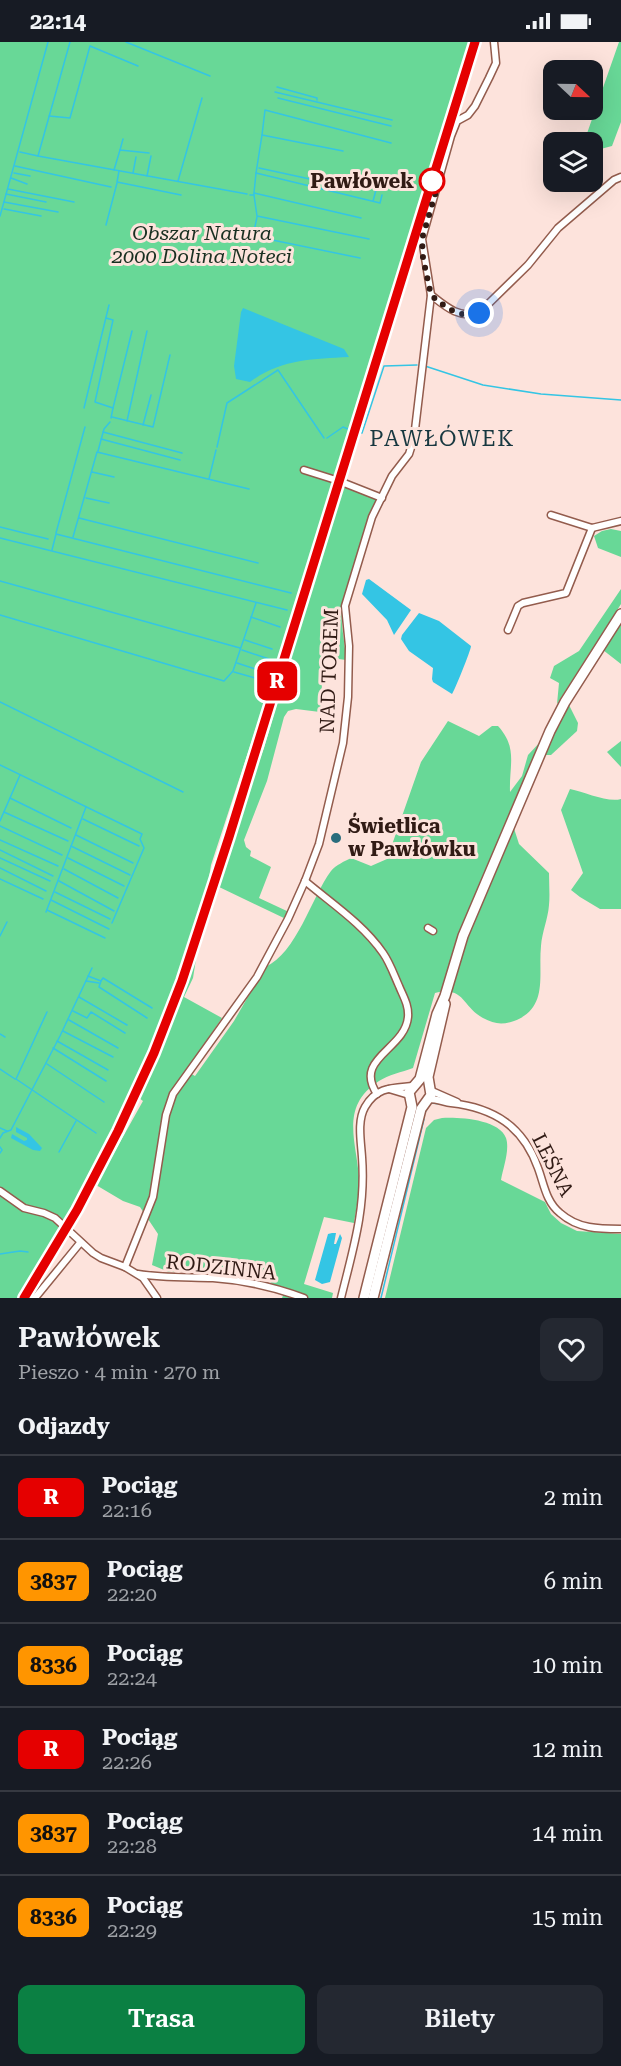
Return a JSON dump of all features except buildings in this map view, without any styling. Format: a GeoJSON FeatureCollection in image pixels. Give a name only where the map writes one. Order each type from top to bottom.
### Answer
{"type":"FeatureCollection","features":[{"type":"Feature","properties":{"kind":"highway"},"geometry":{"type":"LineString","coordinates":[[364,1298],[412,1107],[413,1091],[463,936],[550,731],[565,702],[621,614]]}},
{"type":"Feature","properties":{"kind":"highway"},"geometry":{"type":"LineString","coordinates":[[373,1298],[421,1109],[429,1094],[428,1077],[444,1011],[445,996]]}},
{"type":"Feature","properties":{"kind":"highway"},"geometry":{"type":"LineString","coordinates":[[413,1091],[429,1094]]}},
{"type":"Feature","properties":{"kind":"highway"},"geometry":{"type":"LineString","coordinates":[[413,1091],[429,1094]]}},
{"type":"Feature","properties":{"kind":"street","name":"NAD TOREM"},"geometry":{"type":"LineString","coordinates":[[125,1267],[153,1197],[166,1115],[173,1094],[257,977],[305,881],[319,844],[343,743],[348,697],[349,646],[345,606],[372,517],[392,476],[412,446],[431,295],[423,258],[422,239],[451,136],[461,118],[468,115],[475,106],[496,63],[494,42]]}},
{"type":"Feature","properties":{"kind":"street"},"geometry":{"type":"LineString","coordinates":[[431,295],[457,313],[472,315],[479,313],[528,265],[558,228],[614,180],[621,177]]}},
{"type":"Feature","properties":{"kind":"street"},"geometry":{"type":"LineString","coordinates":[[304,470],[382,498]]}},
{"type":"Feature","properties":{"kind":"street"},"geometry":{"type":"LineString","coordinates":[[551,515],[592,528],[621,520]]}},
{"type":"Feature","properties":{"kind":"street"},"geometry":{"type":"LineString","coordinates":[[508,630],[518,606],[566,593],[592,528]]}},
{"type":"Feature","properties":{"kind":"street"},"geometry":{"type":"LineString","coordinates":[[305,881],[361,929],[382,952],[406,1003],[408,1017],[404,1031],[371,1068],[370,1080],[377,1094]]}},
{"type":"Feature","properties":{"kind":"street"},"geometry":{"type":"LineString","coordinates":[[341,1298],[363,1204],[361,1118],[366,1105],[377,1094],[397,1086],[413,1091]]}},
{"type":"Feature","properties":{"kind":"street","name":"LEŚNA"},"geometry":{"type":"LineString","coordinates":[[429,1094],[499,1116],[516,1132],[533,1156],[546,1194],[560,1214],[580,1225],[621,1229]]}},
{"type":"Feature","properties":{"kind":"street"},"geometry":{"type":"LineString","coordinates":[[0,1191],[24,1208],[55,1218],[80,1243],[101,1258],[125,1267],[143,1278],[157,1298]]}},
{"type":"Feature","properties":{"kind":"street"},"geometry":{"type":"LineString","coordinates":[[35,1298],[80,1243]]}},
{"type":"Feature","properties":{"kind":"street","name":"RODZINNA"},"geometry":{"type":"LineString","coordinates":[[135,1273],[160,1277],[214,1278],[246,1282],[283,1289],[304,1298]]}},
{"type":"Feature","properties":{"kind":"green space","name":"Obszar Natura 2000 Dolina Noteci"},"geometry":{"type":"Polygon","coordinates":[[[0,42],[471,42],[413,250],[211,865],[193,978],[184,997],[222,1018],[186,1071],[195,1076],[234,1021],[265,967],[276,960],[295,938],[331,871],[351,858],[371,866],[387,859],[421,762],[448,721],[479,736],[492,726],[498,726],[510,749],[510,792],[522,776],[528,755],[542,740],[509,813],[519,844],[549,873],[549,905],[542,941],[540,990],[537,999],[533,1008],[525,1015],[514,1021],[498,1023],[487,1020],[476,1013],[452,992],[435,993],[413,1068],[379,1081],[359,1101],[353,1124],[359,1183],[354,1223],[324,1217],[304,1284],[333,1293],[332,1298],[282,1298],[284,1293],[265,1278],[200,1270],[169,1272],[152,1265],[158,1234],[140,1207],[123,1201],[96,1185],[143,1101],[139,1098],[162,1038],[36,1282],[26,1298],[0,1298],[0,42]]]}},
{"type":"Feature","properties":{"kind":"green space"},"geometry":{"type":"Polygon","coordinates":[[[619,42],[621,42],[621,122],[612,146],[603,148],[603,132],[588,132],[592,120],[603,120],[603,88],[619,42]]]}},
{"type":"Feature","properties":{"kind":"green space"},"geometry":{"type":"Polygon","coordinates":[[[341,484],[379,499],[342,605],[346,660],[324,657],[320,712],[296,709],[288,711],[284,717],[267,781],[244,840],[246,847],[251,851],[250,856],[271,867],[259,898],[289,912],[286,919],[217,886],[242,807],[264,748],[341,484]]]}},
{"type":"Feature","properties":{"kind":"green space"},"geometry":{"type":"Polygon","coordinates":[[[611,529],[621,531],[621,557],[598,548],[594,536],[611,529]]]}},
{"type":"Feature","properties":{"kind":"green space"},"geometry":{"type":"Polygon","coordinates":[[[621,589],[621,604],[557,704],[559,683],[550,678],[554,666],[579,651],[621,589]]]}},
{"type":"Feature","properties":{"kind":"green space"},"geometry":{"type":"Polygon","coordinates":[[[621,622],[621,664],[603,650],[621,622]]]}},
{"type":"Feature","properties":{"kind":"green space"},"geometry":{"type":"Polygon","coordinates":[[[569,705],[578,723],[577,731],[551,755],[545,755],[553,735],[569,705]]]}},
{"type":"Feature","properties":{"kind":"green space"},"geometry":{"type":"Polygon","coordinates":[[[621,741],[621,767],[607,752],[621,741]]]}},
{"type":"Feature","properties":{"kind":"green space"},"geometry":{"type":"Polygon","coordinates":[[[570,789],[603,798],[621,799],[621,909],[600,909],[571,890],[583,873],[561,810],[570,789]]]}},
{"type":"Feature","properties":{"kind":"green space"},"geometry":{"type":"Polygon","coordinates":[[[442,1118],[487,1123],[502,1132],[506,1138],[507,1148],[501,1180],[545,1202],[551,1214],[561,1223],[577,1231],[621,1234],[621,1298],[385,1298],[426,1128],[434,1120],[442,1118]]]}},
{"type":"Feature","properties":{"kind":"water"},"geometry":{"type":"Polygon","coordinates":[[[243,308],[344,349],[349,357],[310,360],[285,365],[262,374],[250,382],[236,379],[234,366],[243,308]]]}},
{"type":"Feature","properties":{"kind":"water"},"geometry":{"type":"Polygon","coordinates":[[[369,579],[411,610],[394,635],[387,620],[362,594],[366,580],[369,579]]]}},
{"type":"Feature","properties":{"kind":"water"},"geometry":{"type":"Polygon","coordinates":[[[419,613],[439,621],[471,646],[452,694],[433,682],[433,668],[409,651],[401,639],[419,613]]]}},
{"type":"Feature","properties":{"kind":"water"},"geometry":{"type":"Polygon","coordinates":[[[16,1127],[29,1134],[42,1148],[40,1151],[33,1150],[11,1138],[12,1134],[24,1141],[27,1140],[16,1132],[16,1127]]]}},
{"type":"Feature","properties":{"kind":"water"},"geometry":{"type":"Polygon","coordinates":[[[336,1233],[334,1244],[340,1234],[342,1238],[330,1282],[322,1284],[315,1280],[328,1234],[336,1233]]]}},
{"type":"Feature","properties":{"kind":"waterway"},"geometry":{"type":"LineString","coordinates":[[0,216],[48,42]]}},
{"type":"Feature","properties":{"kind":"waterway"},"geometry":{"type":"LineString","coordinates":[[20,152],[38,156],[70,42]]}},
{"type":"Feature","properties":{"kind":"waterway"},"geometry":{"type":"LineString","coordinates":[[126,42],[210,76]]}},
{"type":"Feature","properties":{"kind":"waterway"},"geometry":{"type":"LineString","coordinates":[[49,116],[70,118],[90,46],[138,66]]}},
{"type":"Feature","properties":{"kind":"waterway"},"geometry":{"type":"LineString","coordinates":[[277,87],[317,98],[317,100]]}},
{"type":"Feature","properties":{"kind":"waterway"},"geometry":{"type":"LineString","coordinates":[[275,92],[392,120]]}},
{"type":"Feature","properties":{"kind":"waterway"},"geometry":{"type":"LineString","coordinates":[[178,181],[202,98]]}},
{"type":"Feature","properties":{"kind":"waterway"},"geometry":{"type":"LineString","coordinates":[[278,98],[391,126]]}},
{"type":"Feature","properties":{"kind":"waterway"},"geometry":{"type":"LineString","coordinates":[[262,135],[265,110],[391,143]]}},
{"type":"Feature","properties":{"kind":"waterway"},"geometry":{"type":"LineString","coordinates":[[256,173],[262,135],[343,151]]}},
{"type":"Feature","properties":{"kind":"waterway"},"geometry":{"type":"LineString","coordinates":[[120,150],[123,139]]}},
{"type":"Feature","properties":{"kind":"waterway"},"geometry":{"type":"LineString","coordinates":[[114,170],[120,150],[149,153]]}},
{"type":"Feature","properties":{"kind":"waterway"},"geometry":{"type":"LineString","coordinates":[[38,156],[247,194]]}},
{"type":"Feature","properties":{"kind":"waterway"},"geometry":{"type":"LineString","coordinates":[[147,176],[151,156]]}},
{"type":"Feature","properties":{"kind":"waterway"},"geometry":{"type":"LineString","coordinates":[[133,173],[136,157]]}},
{"type":"Feature","properties":{"kind":"waterway"},"geometry":{"type":"LineString","coordinates":[[15,166],[111,187]]}},
{"type":"Feature","properties":{"kind":"waterway"},"geometry":{"type":"LineString","coordinates":[[259,168],[319,181]]}},
{"type":"Feature","properties":{"kind":"waterway"},"geometry":{"type":"LineString","coordinates":[[119,171],[117,182],[181,195]]}},
{"type":"Feature","properties":{"kind":"waterway"},"geometry":{"type":"LineString","coordinates":[[14,173],[30,176]]}},
{"type":"Feature","properties":{"kind":"waterway"},"geometry":{"type":"LineString","coordinates":[[254,193],[256,173],[380,203],[382,195]]}},
{"type":"Feature","properties":{"kind":"waterway"},"geometry":{"type":"LineString","coordinates":[[317,188],[321,177],[361,185]]}},
{"type":"Feature","properties":{"kind":"waterway"},"geometry":{"type":"LineString","coordinates":[[11,178],[27,184]]}},
{"type":"Feature","properties":{"kind":"waterway"},"geometry":{"type":"LineString","coordinates":[[106,225],[117,183]]}},
{"type":"Feature","properties":{"kind":"waterway"},"geometry":{"type":"LineString","coordinates":[[8,189],[74,202]]}},
{"type":"Feature","properties":{"kind":"waterway"},"geometry":{"type":"LineString","coordinates":[[373,201],[376,190]]}},
{"type":"Feature","properties":{"kind":"waterway"},"geometry":{"type":"LineString","coordinates":[[250,195],[254,193],[361,218]]}},
{"type":"Feature","properties":{"kind":"waterway"},"geometry":{"type":"LineString","coordinates":[[6,194],[46,202]]}},
{"type":"Feature","properties":{"kind":"waterway"},"geometry":{"type":"LineString","coordinates":[[254,195],[257,216],[369,239]]}},
{"type":"Feature","properties":{"kind":"waterway"},"geometry":{"type":"LineString","coordinates":[[4,202],[58,212]]}},
{"type":"Feature","properties":{"kind":"waterway"},"geometry":{"type":"LineString","coordinates":[[4,209],[41,216]]}},
{"type":"Feature","properties":{"kind":"waterway"},"geometry":{"type":"LineString","coordinates":[[257,217],[253,236],[360,258]]}},
{"type":"Feature","properties":{"kind":"waterway"},"geometry":{"type":"LineString","coordinates":[[84,408],[109,305]]}},
{"type":"Feature","properties":{"kind":"waterway"},"geometry":{"type":"LineString","coordinates":[[106,318],[113,320],[95,402],[113,408],[111,418]]}},
{"type":"Feature","properties":{"kind":"waterway"},"geometry":{"type":"LineString","coordinates":[[113,408],[132,331]]}},
{"type":"Feature","properties":{"kind":"waterway"},"geometry":{"type":"LineString","coordinates":[[127,421],[147,331]]}},
{"type":"Feature","properties":{"kind":"waterway"},"geometry":{"type":"LineString","coordinates":[[112,417],[153,427],[170,355]]}},
{"type":"Feature","properties":{"kind":"waterway"},"geometry":{"type":"LineString","coordinates":[[357,432],[362,433],[384,366],[417,365]]}},
{"type":"Feature","properties":{"kind":"waterway"},"geometry":{"type":"LineString","coordinates":[[425,366],[483,385],[541,394],[621,400]]}},
{"type":"Feature","properties":{"kind":"waterway"},"geometry":{"type":"LineString","coordinates":[[217,447],[227,403],[278,370],[324,438]]}},
{"type":"Feature","properties":{"kind":"waterway"},"geometry":{"type":"LineString","coordinates":[[143,425],[151,395]]}},
{"type":"Feature","properties":{"kind":"waterway"},"geometry":{"type":"LineString","coordinates":[[98,451],[104,429],[110,422]]}},
{"type":"Feature","properties":{"kind":"waterway"},"geometry":{"type":"LineString","coordinates":[[56,533],[85,427]]}},
{"type":"Feature","properties":{"kind":"waterway"},"geometry":{"type":"LineString","coordinates":[[327,438],[343,427],[348,429]]}},
{"type":"Feature","properties":{"kind":"waterway"},"geometry":{"type":"LineString","coordinates":[[103,432],[182,453]]}},
{"type":"Feature","properties":{"kind":"waterway"},"geometry":{"type":"LineString","coordinates":[[101,439],[180,460]]}},
{"type":"Feature","properties":{"kind":"waterway"},"geometry":{"type":"LineString","coordinates":[[209,479],[216,450]]}},
{"type":"Feature","properties":{"kind":"waterway"},"geometry":{"type":"LineString","coordinates":[[73,537],[97,452],[249,489]]}},
{"type":"Feature","properties":{"kind":"waterway"},"geometry":{"type":"LineString","coordinates":[[92,472],[114,477]]}},
{"type":"Feature","properties":{"kind":"waterway"},"geometry":{"type":"LineString","coordinates":[[86,498],[109,503]]}},
{"type":"Feature","properties":{"kind":"waterway"},"geometry":{"type":"LineString","coordinates":[[79,518],[258,563]]}},
{"type":"Feature","properties":{"kind":"waterway"},"geometry":{"type":"LineString","coordinates":[[0,527],[48,539]]}},
{"type":"Feature","properties":{"kind":"waterway"},"geometry":{"type":"LineString","coordinates":[[52,550],[56,534],[291,593]]}},
{"type":"Feature","properties":{"kind":"waterway"},"geometry":{"type":"LineString","coordinates":[[0,538],[287,610]]}},
{"type":"Feature","properties":{"kind":"waterway"},"geometry":{"type":"LineString","coordinates":[[0,581],[240,648]]}},
{"type":"Feature","properties":{"kind":"waterway"},"geometry":{"type":"LineString","coordinates":[[0,615],[224,681],[233,671],[256,603]]}},
{"type":"Feature","properties":{"kind":"waterway"},"geometry":{"type":"LineString","coordinates":[[251,617],[280,627]]}},
{"type":"Feature","properties":{"kind":"waterway"},"geometry":{"type":"LineString","coordinates":[[245,640],[272,649]]}},
{"type":"Feature","properties":{"kind":"waterway"},"geometry":{"type":"LineString","coordinates":[[242,650],[269,659]]}},
{"type":"Feature","properties":{"kind":"waterway"},"geometry":{"type":"LineString","coordinates":[[237,663],[264,672]]}},
{"type":"Feature","properties":{"kind":"waterway"},"geometry":{"type":"LineString","coordinates":[[234,672],[262,680]]}},
{"type":"Feature","properties":{"kind":"waterway"},"geometry":{"type":"LineString","coordinates":[[0,702],[183,792]]}},
{"type":"Feature","properties":{"kind":"waterway"},"geometry":{"type":"LineString","coordinates":[[0,765],[142,834],[140,839],[144,848],[112,923]]}},
{"type":"Feature","properties":{"kind":"waterway"},"geometry":{"type":"LineString","coordinates":[[0,821],[20,775]]}},
{"type":"Feature","properties":{"kind":"waterway"},"geometry":{"type":"LineString","coordinates":[[10,798],[71,828]]}},
{"type":"Feature","properties":{"kind":"waterway"},"geometry":{"type":"LineString","coordinates":[[46,912],[86,807]]}},
{"type":"Feature","properties":{"kind":"waterway"},"geometry":{"type":"LineString","coordinates":[[4,812],[68,841]]}},
{"type":"Feature","properties":{"kind":"waterway"},"geometry":{"type":"LineString","coordinates":[[83,819],[139,846]]}},
{"type":"Feature","properties":{"kind":"waterway"},"geometry":{"type":"LineString","coordinates":[[0,826],[62,855]]}},
{"type":"Feature","properties":{"kind":"waterway"},"geometry":{"type":"LineString","coordinates":[[76,835],[133,863]]}},
{"type":"Feature","properties":{"kind":"waterway"},"geometry":{"type":"LineString","coordinates":[[0,840],[58,866]]}},
{"type":"Feature","properties":{"kind":"waterway"},"geometry":{"type":"LineString","coordinates":[[71,846],[130,875]]}},
{"type":"Feature","properties":{"kind":"waterway"},"geometry":{"type":"LineString","coordinates":[[0,850],[53,876]]}},
{"type":"Feature","properties":{"kind":"waterway"},"geometry":{"type":"LineString","coordinates":[[0,858],[50,881]]}},
{"type":"Feature","properties":{"kind":"waterway"},"geometry":{"type":"LineString","coordinates":[[68,858],[124,886]]}},
{"type":"Feature","properties":{"kind":"waterway"},"geometry":{"type":"LineString","coordinates":[[0,868],[46,891]]}},
{"type":"Feature","properties":{"kind":"waterway"},"geometry":{"type":"LineString","coordinates":[[64,869],[118,898]]}},
{"type":"Feature","properties":{"kind":"waterway"},"geometry":{"type":"LineString","coordinates":[[0,879],[43,899]]}},
{"type":"Feature","properties":{"kind":"waterway"},"geometry":{"type":"LineString","coordinates":[[59,881],[114,911]]}},
{"type":"Feature","properties":{"kind":"waterway"},"geometry":{"type":"LineString","coordinates":[[55,892],[110,919]]}},
{"type":"Feature","properties":{"kind":"waterway"},"geometry":{"type":"LineString","coordinates":[[51,900],[109,929]]}},
{"type":"Feature","properties":{"kind":"waterway"},"geometry":{"type":"LineString","coordinates":[[47,910],[105,938]]}},
{"type":"Feature","properties":{"kind":"waterway"},"geometry":{"type":"LineString","coordinates":[[0,936],[7,922]]}},
{"type":"Feature","properties":{"kind":"waterway"},"geometry":{"type":"LineString","coordinates":[[0,1138],[3,1133],[11,1130],[92,968]]}},
{"type":"Feature","properties":{"kind":"waterway"},"geometry":{"type":"LineString","coordinates":[[88,976],[101,981],[103,978],[152,1008]]}},
{"type":"Feature","properties":{"kind":"waterway"},"geometry":{"type":"LineString","coordinates":[[86,981],[99,983]]}},
{"type":"Feature","properties":{"kind":"waterway"},"geometry":{"type":"LineString","coordinates":[[101,981],[99,987],[147,1018]]}},
{"type":"Feature","properties":{"kind":"waterway"},"geometry":{"type":"LineString","coordinates":[[79,997],[127,1025]]}},
{"type":"Feature","properties":{"kind":"waterway"},"geometry":{"type":"LineString","coordinates":[[73,1011],[87,1018],[91,1012],[125,1033]]}},
{"type":"Feature","properties":{"kind":"waterway"},"geometry":{"type":"LineString","coordinates":[[47,1012],[16,1079],[96,1133]]}},
{"type":"Feature","properties":{"kind":"waterway"},"geometry":{"type":"LineString","coordinates":[[69,1020],[118,1048]]}},
{"type":"Feature","properties":{"kind":"waterway"},"geometry":{"type":"LineString","coordinates":[[63,1031],[113,1057]]}},
{"type":"Feature","properties":{"kind":"waterway"},"geometry":{"type":"LineString","coordinates":[[0,1034],[5,1037]]}},
{"type":"Feature","properties":{"kind":"waterway"},"geometry":{"type":"LineString","coordinates":[[57,1041],[108,1070]]}},
{"type":"Feature","properties":{"kind":"waterway"},"geometry":{"type":"LineString","coordinates":[[53,1048],[106,1081]]}},
{"type":"Feature","properties":{"kind":"waterway"},"geometry":{"type":"LineString","coordinates":[[47,1064],[104,1102]]}},
{"type":"Feature","properties":{"kind":"waterway"},"geometry":{"type":"LineString","coordinates":[[0,1069],[15,1079]]}},
{"type":"Feature","properties":{"kind":"waterway"},"geometry":{"type":"LineString","coordinates":[[431,1103],[441,1104]]}},
{"type":"Feature","properties":{"kind":"waterway"},"geometry":{"type":"LineString","coordinates":[[426,1111],[428,1106]]}},
{"type":"Feature","properties":{"kind":"waterway"},"geometry":{"type":"LineString","coordinates":[[381,1298],[424,1119]]}},
{"type":"Feature","properties":{"kind":"waterway"},"geometry":{"type":"LineString","coordinates":[[59,1152],[76,1121]]}},
{"type":"Feature","properties":{"kind":"waterway"},"geometry":{"type":"LineString","coordinates":[[0,1128],[7,1131]]}},
{"type":"Feature","properties":{"kind":"waterway"},"geometry":{"type":"LineString","coordinates":[[509,1129],[515,1135]]}},
{"type":"Feature","properties":{"kind":"waterway"},"geometry":{"type":"LineString","coordinates":[[0,1147],[2,1150],[0,1153]]}},
{"type":"Feature","properties":{"kind":"waterway"},"geometry":{"type":"LineString","coordinates":[[0,1254],[28,1252]]}},
{"type":"Feature","properties":{"kind":"railway"},"geometry":{"type":"LineString","coordinates":[[21,1298],[76,1205],[101,1157],[147,1060],[186,959],[204,908],[472,42]]}},
{"type":"Feature","properties":{"kind":"train","name":"R"},"geometry":{"type":"LineString","coordinates":[[24,1298],[77,1210],[118,1131],[154,1053],[199,934],[475,42]]}},
{"type":"Feature","properties":{"kind":"place","name":"Pawłówek"},"geometry":{"type":"Point","coordinates":[432,181]}},
{"type":"Feature","properties":{"kind":"place","name":"Świetlica w Pawłówku"},"geometry":{"type":"Point","coordinates":[336,838]}},
{"type":"Feature","properties":{"kind":"district","name":"PAWŁÓWEK"},"geometry":{"type":"Point","coordinates":[442,438]}},
{"type":"Feature","properties":{"kind":"route"},"geometry":{"type":"LineString","coordinates":[[432,181],[441,174],[422,239],[423,258],[431,295],[457,313],[472,315],[479,313]]}}]}
